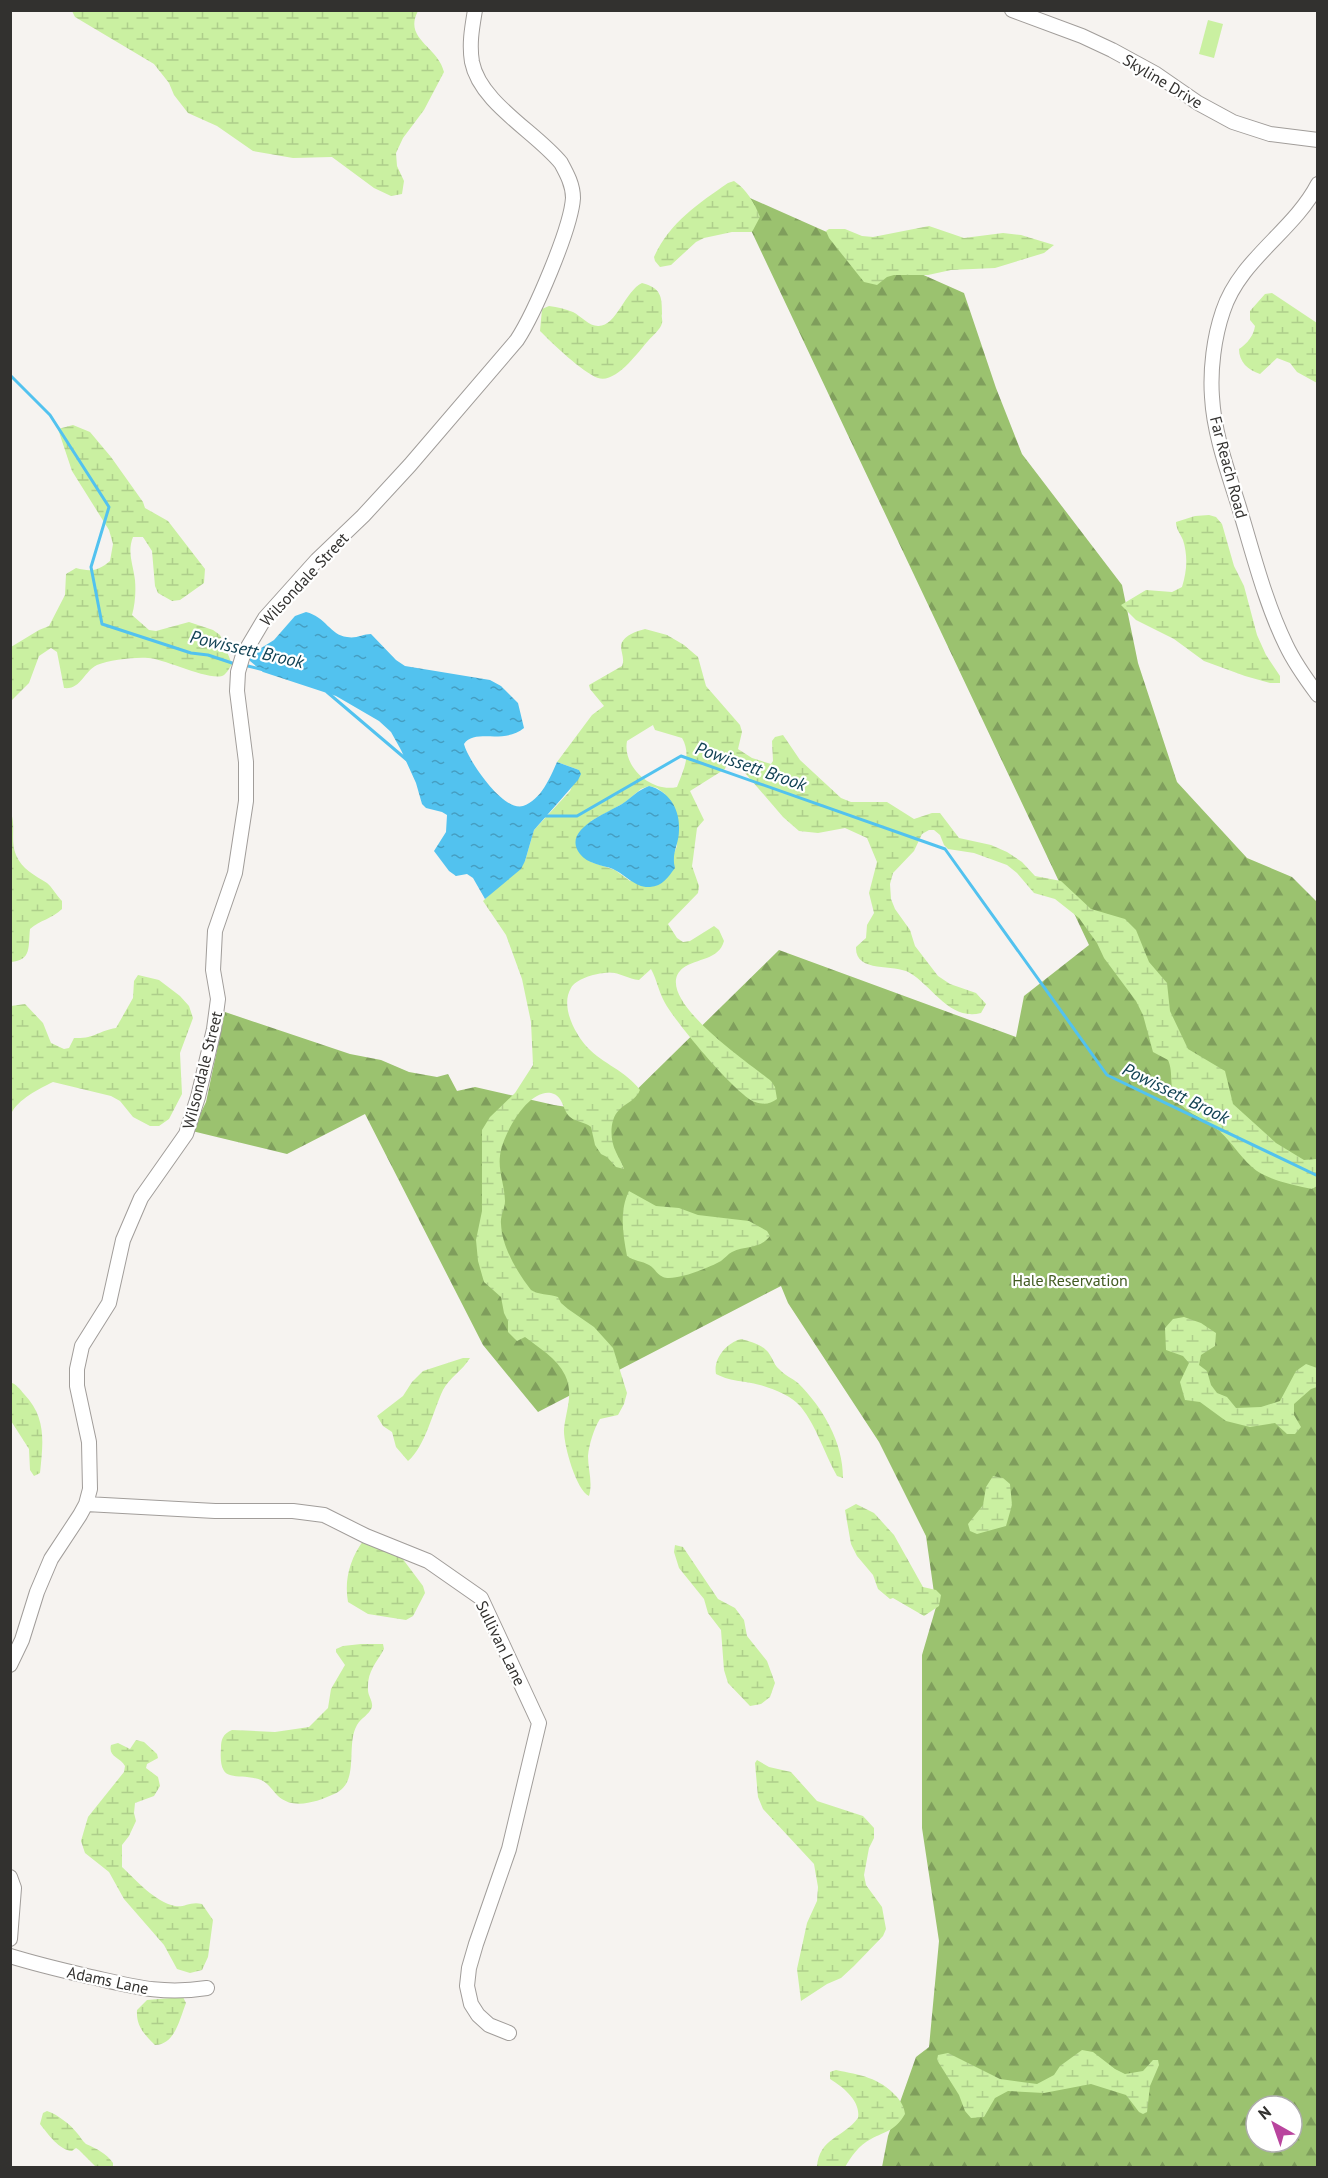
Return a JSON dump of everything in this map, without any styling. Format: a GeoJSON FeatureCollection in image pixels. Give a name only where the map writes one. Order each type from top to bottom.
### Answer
{"type":"FeatureCollection","features":[{"type":"Feature","properties":{"kind":"street","name":"Wilsondale Street"},"geometry":{"type":"LineString","coordinates":[[10,1665],[22,1640],[51,1559],[86,1504],[90,1489],[86,1424],[77,1386],[78,1358],[86,1339],[109,1303],[127,1226],[151,1182],[186,1134],[198,1096],[218,1011],[213,970],[215,931],[237,864],[246,801],[246,762],[237,691],[241,662],[247,645],[265,618],[317,560],[358,522],[410,465],[517,340],[528,323],[557,251],[573,199],[569,179],[557,159],[494,99],[477,76],[470,46],[475,10]]}},
{"type":"Feature","properties":{"kind":"street","name":"Skyline Drive"},"geometry":{"type":"LineString","coordinates":[[1012,10],[1082,36],[1112,50],[1233,122],[1270,134],[1317,140]]}},
{"type":"Feature","properties":{"kind":"street","name":"Far Reach Road"},"geometry":{"type":"LineString","coordinates":[[1317,184],[1298,214],[1248,267],[1223,310],[1216,339],[1212,396],[1218,433],[1230,479],[1272,613],[1286,647],[1317,695]]}},
{"type":"Feature","properties":{"kind":"street","name":"Sullivan Lane"},"geometry":{"type":"LineString","coordinates":[[86,1504],[215,1511],[293,1511],[324,1515],[366,1536],[428,1561],[481,1598],[539,1723],[509,1849],[476,1944],[469,1968],[467,1986],[471,2004],[477,2015],[489,2025],[509,2033]]}},
{"type":"Feature","properties":{"kind":"street"},"geometry":{"type":"LineString","coordinates":[[10,1877],[14,1888],[10,1939]]}},
{"type":"Feature","properties":{"kind":"street","name":"Adams Lane"},"geometry":{"type":"LineString","coordinates":[[10,1956],[45,1967],[139,1989],[188,1991],[207,1988]]}},
{"type":"Feature","properties":{"kind":"green space"},"geometry":{"type":"Polygon","coordinates":[[[72,11],[418,11],[415,29],[418,36],[441,63],[444,72],[424,110],[403,138],[396,153],[397,166],[404,181],[402,194],[391,196],[374,188],[332,157],[293,158],[253,151],[217,126],[188,113],[154,64],[75,17],[72,11]]]}},
{"type":"Feature","properties":{"kind":"green space"},"geometry":{"type":"Polygon","coordinates":[[[1208,20],[1223,24],[1214,58],[1199,54],[1208,20]]]}},
{"type":"Feature","properties":{"kind":"green space"},"geometry":{"type":"Polygon","coordinates":[[[734,181],[750,197],[760,217],[752,232],[732,232],[704,238],[696,242],[671,265],[660,267],[654,257],[668,234],[706,198],[734,181]]]}},
{"type":"Feature","properties":{"kind":"green space","name":"Hale Reservation"},"geometry":{"type":"Polygon","coordinates":[[[732,190],[964,293],[996,388],[1022,454],[1122,585],[1138,663],[1177,782],[1247,858],[1292,877],[1317,902],[1317,2167],[882,2167],[888,2136],[916,2057],[929,2047],[939,1941],[922,1828],[922,1655],[936,1607],[926,1536],[879,1442],[788,1303],[781,1286],[538,1412],[483,1345],[365,1114],[287,1154],[192,1131],[206,1102],[225,1012],[350,1054],[381,1060],[409,1072],[437,1077],[448,1074],[457,1091],[475,1087],[554,1105],[612,1114],[779,950],[1016,1037],[1024,996],[1089,945],[732,190]]]}},
{"type":"Feature","properties":{"kind":"green space"},"geometry":{"type":"Polygon","coordinates":[[[929,226],[964,238],[1003,233],[1021,235],[1054,245],[1044,253],[995,268],[951,270],[928,275],[894,275],[887,277],[877,285],[864,282],[826,231],[845,229],[862,236],[873,237],[929,226]]]}},
{"type":"Feature","properties":{"kind":"green space"},"geometry":{"type":"Polygon","coordinates":[[[642,283],[657,290],[661,298],[662,322],[633,359],[612,376],[605,379],[591,375],[540,331],[542,309],[549,306],[573,312],[595,326],[604,325],[615,315],[630,293],[642,283]]]}},
{"type":"Feature","properties":{"kind":"green space"},"geometry":{"type":"Polygon","coordinates":[[[1272,293],[1317,323],[1317,383],[1297,372],[1290,363],[1277,358],[1260,374],[1242,362],[1239,349],[1250,339],[1255,326],[1250,320],[1250,311],[1265,294],[1272,293]]]}},
{"type":"Feature","properties":{"kind":"green space"},"geometry":{"type":"Polygon","coordinates":[[[73,425],[90,432],[111,457],[145,508],[168,521],[205,569],[204,583],[180,600],[172,601],[158,593],[155,586],[152,551],[143,537],[133,537],[130,553],[135,580],[135,603],[132,615],[149,630],[156,631],[189,622],[213,630],[220,635],[232,664],[224,675],[210,676],[155,659],[129,658],[97,665],[74,686],[64,688],[57,652],[51,648],[39,656],[29,683],[11,701],[11,647],[49,626],[65,595],[66,574],[76,568],[98,569],[110,561],[113,544],[109,530],[72,471],[58,429],[73,425]]]}},
{"type":"Feature","properties":{"kind":"green space"},"geometry":{"type":"Polygon","coordinates":[[[1195,516],[1216,517],[1222,524],[1234,566],[1244,586],[1257,635],[1266,655],[1280,676],[1280,683],[1270,683],[1245,676],[1204,661],[1174,639],[1136,620],[1121,605],[1146,590],[1172,592],[1182,587],[1186,569],[1185,546],[1176,522],[1195,516]]]}},
{"type":"Feature","properties":{"kind":"green space"},"geometry":{"type":"Polygon","coordinates":[[[645,629],[667,635],[698,657],[706,686],[740,725],[742,732],[738,749],[752,758],[771,764],[773,761],[772,741],[775,737],[783,735],[800,760],[841,798],[851,802],[887,802],[914,819],[940,813],[959,838],[991,845],[1007,852],[1022,862],[1035,876],[1061,881],[1091,909],[1125,919],[1136,930],[1149,962],[1167,983],[1170,1011],[1188,1049],[1225,1071],[1233,1104],[1276,1143],[1304,1160],[1317,1159],[1317,1186],[1312,1189],[1289,1184],[1258,1172],[1219,1131],[1189,1112],[1181,1104],[1174,1095],[1168,1060],[1153,1052],[1143,1015],[1136,1001],[1104,958],[1097,943],[1079,918],[1055,899],[1034,893],[1007,865],[974,853],[948,849],[940,835],[934,830],[929,830],[922,834],[914,851],[893,873],[890,884],[891,899],[895,909],[910,930],[915,946],[938,976],[950,984],[976,993],[986,1004],[981,1013],[970,1014],[951,1008],[910,973],[862,961],[857,955],[856,947],[866,938],[867,925],[874,913],[869,893],[877,862],[867,838],[845,828],[818,833],[799,831],[783,817],[734,760],[727,763],[725,769],[690,791],[704,820],[697,828],[692,866],[699,886],[698,893],[668,924],[677,938],[683,942],[690,941],[714,926],[719,930],[724,941],[717,952],[683,968],[676,980],[679,995],[690,1012],[707,1029],[771,1081],[775,1087],[777,1099],[761,1104],[746,1097],[735,1087],[671,1013],[651,969],[639,980],[609,972],[595,974],[573,985],[568,995],[568,1011],[578,1035],[587,1047],[640,1090],[613,1119],[614,1147],[624,1169],[616,1167],[601,1154],[595,1145],[591,1127],[570,1117],[561,1100],[551,1093],[533,1098],[525,1106],[505,1137],[500,1156],[505,1201],[501,1221],[502,1233],[507,1250],[516,1267],[531,1290],[558,1297],[568,1309],[594,1327],[613,1348],[627,1393],[618,1415],[600,1419],[594,1432],[588,1456],[589,1496],[584,1492],[571,1466],[564,1436],[569,1395],[565,1375],[553,1358],[542,1349],[525,1337],[517,1341],[508,1332],[508,1321],[501,1297],[484,1282],[478,1261],[476,1240],[482,1211],[482,1130],[490,1117],[515,1093],[533,1065],[531,1022],[522,979],[506,935],[483,901],[525,861],[534,830],[570,791],[579,770],[557,762],[592,715],[604,706],[589,685],[622,666],[622,642],[630,635],[645,629]],[[653,725],[627,741],[629,760],[634,769],[649,782],[667,788],[677,787],[686,763],[685,744],[682,738],[655,730],[653,725]],[[649,786],[591,821],[591,862],[615,870],[630,881],[672,858],[677,846],[665,794],[649,786]]]}},
{"type":"Feature","properties":{"kind":"green space"},"geometry":{"type":"Polygon","coordinates":[[[11,813],[16,855],[29,871],[51,887],[62,901],[62,909],[30,929],[28,952],[23,959],[11,962],[11,813]]]}},
{"type":"Feature","properties":{"kind":"green space"},"geometry":{"type":"Polygon","coordinates":[[[138,975],[159,980],[180,996],[189,1006],[193,1018],[180,1053],[182,1094],[169,1119],[159,1126],[150,1126],[133,1117],[120,1101],[111,1096],[53,1082],[24,1099],[11,1114],[11,1006],[25,1004],[43,1023],[51,1043],[64,1049],[69,1048],[74,1038],[86,1037],[116,1028],[133,998],[134,981],[138,975]]]}},
{"type":"Feature","properties":{"kind":"green space"},"geometry":{"type":"Polygon","coordinates":[[[629,1191],[656,1206],[679,1208],[698,1215],[749,1221],[767,1231],[770,1236],[762,1243],[732,1252],[721,1261],[701,1270],[684,1276],[663,1277],[649,1265],[627,1256],[623,1215],[629,1191]]]}},
{"type":"Feature","properties":{"kind":"green space"},"geometry":{"type":"Polygon","coordinates":[[[1184,1317],[1201,1323],[1216,1333],[1215,1346],[1201,1355],[1199,1365],[1207,1371],[1211,1385],[1217,1393],[1227,1397],[1236,1408],[1261,1407],[1280,1401],[1296,1371],[1306,1364],[1317,1368],[1317,1387],[1311,1389],[1294,1404],[1294,1415],[1301,1427],[1295,1434],[1287,1434],[1275,1423],[1250,1427],[1226,1421],[1200,1402],[1185,1400],[1180,1382],[1189,1363],[1183,1356],[1166,1350],[1165,1328],[1173,1319],[1184,1317]]]}},
{"type":"Feature","properties":{"kind":"green space"},"geometry":{"type":"Polygon","coordinates":[[[741,1339],[758,1344],[766,1350],[777,1367],[798,1383],[816,1403],[835,1439],[843,1478],[837,1476],[812,1423],[797,1403],[788,1396],[771,1389],[716,1374],[717,1363],[722,1352],[730,1344],[741,1339]]]}},
{"type":"Feature","properties":{"kind":"green space"},"geometry":{"type":"Polygon","coordinates":[[[463,1358],[470,1358],[446,1386],[424,1438],[408,1461],[396,1447],[392,1432],[383,1426],[377,1416],[403,1396],[423,1371],[463,1358]]]}},
{"type":"Feature","properties":{"kind":"green space"},"geometry":{"type":"Polygon","coordinates":[[[10,1382],[18,1387],[31,1403],[40,1422],[42,1441],[40,1473],[34,1476],[30,1470],[29,1449],[11,1421],[10,1382]]]}},
{"type":"Feature","properties":{"kind":"green space"},"geometry":{"type":"Polygon","coordinates":[[[993,1476],[1003,1478],[1010,1484],[1012,1505],[1006,1526],[977,1534],[970,1531],[968,1524],[983,1505],[986,1487],[993,1476]]]}},
{"type":"Feature","properties":{"kind":"green space"},"geometry":{"type":"Polygon","coordinates":[[[856,1504],[874,1513],[894,1535],[923,1587],[936,1590],[941,1595],[939,1606],[924,1616],[893,1598],[890,1599],[878,1589],[873,1575],[857,1556],[851,1544],[845,1510],[856,1504]]]}},
{"type":"Feature","properties":{"kind":"green space"},"geometry":{"type":"Polygon","coordinates":[[[363,1541],[399,1554],[423,1586],[425,1593],[413,1616],[406,1620],[368,1614],[348,1602],[349,1570],[363,1541]]]}},
{"type":"Feature","properties":{"kind":"green space"},"geometry":{"type":"Polygon","coordinates":[[[675,1545],[683,1547],[718,1599],[735,1608],[744,1620],[747,1636],[767,1661],[775,1683],[770,1697],[761,1704],[750,1706],[728,1683],[724,1670],[721,1630],[708,1613],[704,1599],[679,1568],[674,1552],[675,1545]]]}},
{"type":"Feature","properties":{"kind":"green space"},"geometry":{"type":"Polygon","coordinates":[[[361,1644],[383,1644],[384,1649],[369,1678],[368,1692],[372,1707],[357,1725],[352,1743],[350,1773],[342,1789],[320,1800],[298,1804],[284,1800],[261,1780],[226,1773],[221,1760],[221,1748],[222,1739],[226,1733],[232,1730],[275,1732],[309,1727],[328,1708],[331,1689],[345,1665],[336,1649],[361,1644]]]}},
{"type":"Feature","properties":{"kind":"green space"},"geometry":{"type":"Polygon","coordinates":[[[136,1740],[144,1742],[157,1754],[158,1758],[147,1764],[146,1768],[158,1777],[160,1786],[154,1796],[135,1803],[136,1821],[122,1845],[122,1867],[146,1890],[168,1904],[178,1906],[202,1904],[213,1920],[208,1957],[202,1970],[190,1973],[177,1969],[164,1945],[124,1899],[109,1872],[85,1853],[81,1841],[88,1817],[124,1772],[125,1766],[111,1752],[111,1745],[118,1743],[130,1749],[136,1740]]]}},
{"type":"Feature","properties":{"kind":"green space"},"geometry":{"type":"Polygon","coordinates":[[[757,1760],[769,1767],[791,1772],[817,1801],[863,1816],[874,1828],[874,1838],[869,1848],[864,1875],[866,1885],[882,1907],[886,1929],[883,1936],[841,1978],[801,2001],[797,1969],[807,1923],[817,1901],[818,1887],[814,1864],[763,1809],[758,1797],[755,1763],[757,1760]]]}},
{"type":"Feature","properties":{"kind":"green space"},"geometry":{"type":"Polygon","coordinates":[[[183,1997],[186,2003],[176,2030],[167,2041],[155,2045],[139,2025],[137,2010],[147,2000],[183,1997]]]}},
{"type":"Feature","properties":{"kind":"green space"},"geometry":{"type":"Polygon","coordinates":[[[1082,2050],[1093,2052],[1125,2074],[1143,2071],[1153,2060],[1158,2060],[1159,2065],[1150,2086],[1147,2112],[1143,2114],[1139,2112],[1126,2095],[1091,2084],[1044,2093],[1008,2091],[995,2098],[984,2117],[971,2118],[937,2060],[938,2055],[948,2053],[1000,2079],[1037,2084],[1054,2075],[1060,2066],[1082,2050]]]}},
{"type":"Feature","properties":{"kind":"green space"},"geometry":{"type":"Polygon","coordinates":[[[836,2070],[869,2078],[883,2085],[898,2099],[905,2114],[894,2127],[863,2144],[845,2167],[817,2167],[822,2150],[827,2144],[858,2118],[854,2100],[830,2079],[830,2072],[836,2070]]]}},
{"type":"Feature","properties":{"kind":"green space"},"geometry":{"type":"Polygon","coordinates":[[[47,2111],[68,2123],[86,2144],[107,2157],[113,2163],[113,2167],[96,2167],[76,2148],[72,2151],[58,2145],[40,2124],[43,2113],[47,2111]]]}},
{"type":"Feature","properties":{"kind":"water"},"geometry":{"type":"Polygon","coordinates":[[[306,612],[313,614],[341,636],[371,634],[405,666],[490,680],[501,686],[518,703],[524,728],[508,735],[475,737],[464,744],[487,783],[506,801],[515,806],[523,806],[535,799],[544,788],[557,762],[579,770],[581,774],[578,780],[534,830],[521,869],[485,899],[473,878],[467,874],[456,876],[449,871],[434,851],[446,832],[447,815],[426,808],[422,804],[416,783],[391,732],[379,721],[336,696],[263,672],[250,661],[250,655],[274,640],[295,616],[306,612]]]}},
{"type":"Feature","properties":{"kind":"water"},"geometry":{"type":"Polygon","coordinates":[[[649,786],[662,792],[672,802],[678,815],[679,830],[674,858],[675,868],[662,883],[645,887],[613,869],[587,860],[580,854],[576,845],[576,837],[588,823],[649,786]]]}},
{"type":"Feature","properties":{"kind":"waterway","name":"Powissett Brook"},"geometry":{"type":"LineString","coordinates":[[10,375],[50,415],[109,507],[91,567],[102,624],[191,653],[208,655],[235,664]]}},
{"type":"Feature","properties":{"kind":"waterway","name":"Powissett Brook"},"geometry":{"type":"LineString","coordinates":[[244,665],[264,670]]}},
{"type":"Feature","properties":{"kind":"waterway","name":"Powissett Brook"},"geometry":{"type":"LineString","coordinates":[[327,692],[407,760]]}},
{"type":"Feature","properties":{"kind":"waterway","name":"Powissett Brook"},"geometry":{"type":"LineString","coordinates":[[543,816],[577,816],[681,756],[945,849],[1107,1075],[1318,1176]]}}]}
